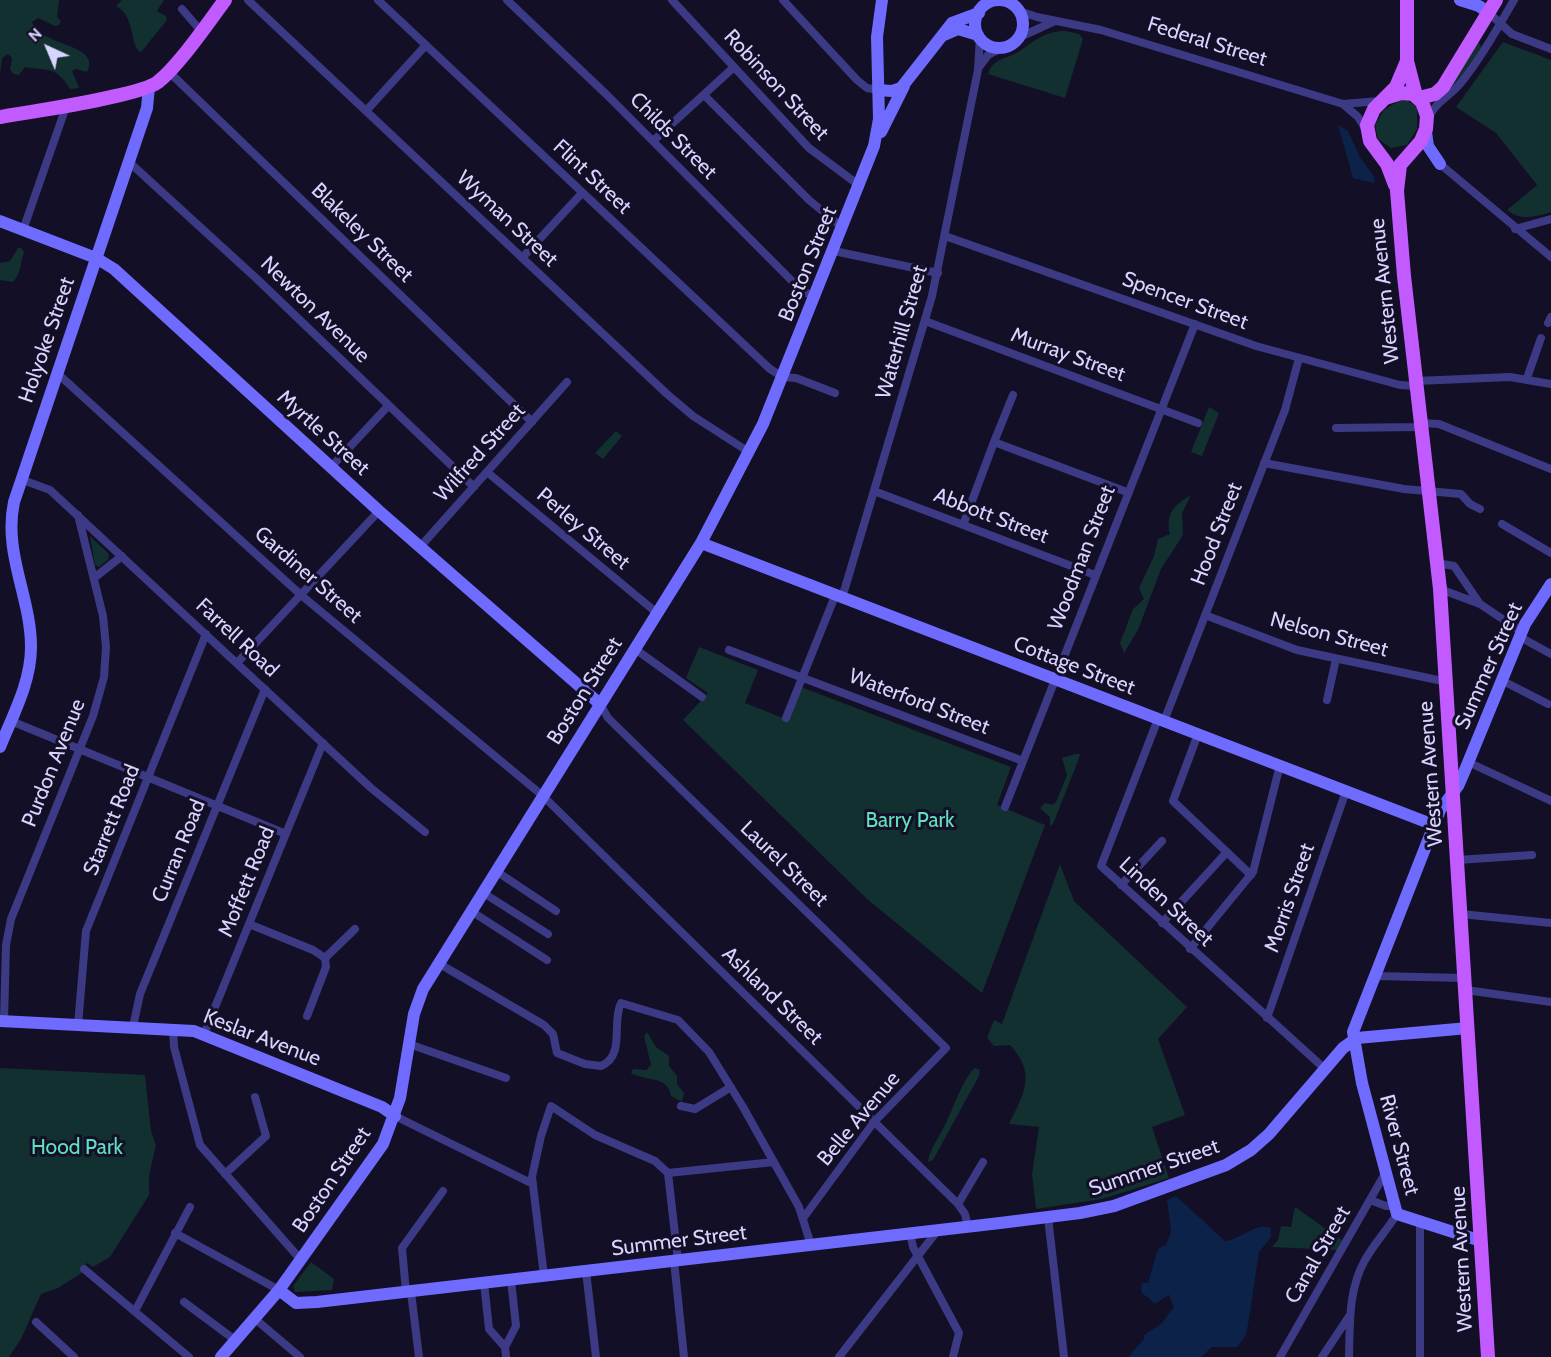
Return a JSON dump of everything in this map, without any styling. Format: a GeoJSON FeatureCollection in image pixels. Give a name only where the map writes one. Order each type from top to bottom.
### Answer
{"type":"FeatureCollection","features":[{"type":"Feature","properties":{"kind":"main road"},"geometry":{"type":"LineString","coordinates":[[0,117],[149,87],[168,71],[225,0]]}},
{"type":"Feature","properties":{"kind":"main road","name":"Boston Street"},"geometry":{"type":"LineString","coordinates":[[222,1357],[279,1290],[373,1161],[395,1116],[417,1000],[701,543],[749,452],[783,377],[874,146],[879,119],[877,37],[882,0]]}},
{"type":"Feature","properties":{"kind":"main road"},"geometry":{"type":"LineString","coordinates":[[1407,0],[1407,61],[1417,97],[1426,108],[1428,146],[1440,164]]}},
{"type":"Feature","properties":{"kind":"main road"},"geometry":{"type":"LineString","coordinates":[[1460,0],[1479,6],[1488,13]]}},
{"type":"Feature","properties":{"kind":"main road"},"geometry":{"type":"LineString","coordinates":[[1384,99],[1401,93],[1417,97],[1435,94],[1496,0]]}},
{"type":"Feature","properties":{"kind":"main road"},"geometry":{"type":"LineString","coordinates":[[874,146],[906,83],[943,35],[956,21],[993,2],[1011,3],[1023,24],[1020,37],[1012,44],[1002,48],[989,46],[979,36],[958,30],[943,35]]}},
{"type":"Feature","properties":{"kind":"main road"},"geometry":{"type":"LineString","coordinates":[[979,36],[976,22],[982,7]]}},
{"type":"Feature","properties":{"kind":"main road"},"geometry":{"type":"LineString","coordinates":[[1367,131],[1370,115],[1398,84],[1407,61]]}},
{"type":"Feature","properties":{"kind":"main road"},"geometry":{"type":"LineString","coordinates":[[878,90],[896,90],[906,83]]}},
{"type":"Feature","properties":{"kind":"main road","name":"Holyoke Street"},"geometry":{"type":"LineString","coordinates":[[0,747],[27,679],[31,653],[29,626],[10,538],[12,510],[20,479],[147,108],[149,87]]}},
{"type":"Feature","properties":{"kind":"main road","name":"Western Avenue"},"geometry":{"type":"LineString","coordinates":[[1396,190],[1398,171],[1419,144],[1426,127]]}},
{"type":"Feature","properties":{"kind":"main road","name":"Western Avenue"},"geometry":{"type":"LineString","coordinates":[[1367,131],[1370,141],[1389,168],[1396,190],[1440,589],[1488,1357]]}},
{"type":"Feature","properties":{"kind":"main road"},"geometry":{"type":"LineString","coordinates":[[1378,151],[1394,157],[1409,154],[1440,164]]}},
{"type":"Feature","properties":{"kind":"main road","name":"Myrtle Street"},"geometry":{"type":"LineString","coordinates":[[0,221],[96,258],[124,278],[379,511],[600,704]]}},
{"type":"Feature","properties":{"kind":"main road","name":"Cottage Street"},"geometry":{"type":"LineString","coordinates":[[701,543],[1434,825]]}},
{"type":"Feature","properties":{"kind":"main road","name":"Summer Street"},"geometry":{"type":"LineString","coordinates":[[279,1290],[296,1304],[349,1299],[1048,1217],[1114,1206],[1231,1162],[1263,1140],[1324,1069],[1353,1040],[1354,1026],[1434,825],[1468,762],[1521,634],[1550,587]]}},
{"type":"Feature","properties":{"kind":"main road","name":"Keslar Avenue"},"geometry":{"type":"LineString","coordinates":[[2,1021],[173,1029],[204,1034],[382,1107],[395,1116]]}},
{"type":"Feature","properties":{"kind":"main road"},"geometry":{"type":"LineString","coordinates":[[1353,1040],[1365,1036],[1468,1028]]}},
{"type":"Feature","properties":{"kind":"main road","name":"River Street"},"geometry":{"type":"LineString","coordinates":[[1353,1040],[1364,1093],[1387,1170],[1396,1210]]}},
{"type":"Feature","properties":{"kind":"main road"},"geometry":{"type":"LineString","coordinates":[[1396,1210],[1420,1222],[1481,1241]]}},
{"type":"Feature","properties":{"kind":"street","name":"Wyman Street"},"geometry":{"type":"LineString","coordinates":[[248,0],[673,400],[749,452]]}},
{"type":"Feature","properties":{"kind":"street","name":"Flint Street"},"geometry":{"type":"LineString","coordinates":[[378,0],[770,369],[783,377]]}},
{"type":"Feature","properties":{"kind":"street","name":"Childs Street"},"geometry":{"type":"LineString","coordinates":[[507,0],[654,141],[797,286],[814,298]]}},
{"type":"Feature","properties":{"kind":"street","name":"Robinson Street"},"geometry":{"type":"LineString","coordinates":[[672,0],[811,150],[860,186]]}},
{"type":"Feature","properties":{"kind":"street"},"geometry":{"type":"LineString","coordinates":[[783,0],[857,80],[867,88],[878,90]]}},
{"type":"Feature","properties":{"kind":"street"},"geometry":{"type":"LineString","coordinates":[[1426,127],[1438,103],[1459,85],[1514,0]]}},
{"type":"Feature","properties":{"kind":"street","name":"Federal Street"},"geometry":{"type":"LineString","coordinates":[[1011,3],[1058,21],[1101,30],[1343,104],[1367,104],[1384,99]]}},
{"type":"Feature","properties":{"kind":"street"},"geometry":{"type":"LineString","coordinates":[[182,9],[201,31]]}},
{"type":"Feature","properties":{"kind":"street"},"geometry":{"type":"LineString","coordinates":[[1488,13],[1516,36],[1551,49]]}},
{"type":"Feature","properties":{"kind":"street"},"geometry":{"type":"LineString","coordinates":[[1020,37],[1031,30],[1058,21]]}},
{"type":"Feature","properties":{"kind":"street","name":"Waterhill Street"},"geometry":{"type":"LineString","coordinates":[[786,718],[839,597],[874,491],[925,321],[938,273],[978,70],[979,36]]}},
{"type":"Feature","properties":{"kind":"street"},"geometry":{"type":"LineString","coordinates":[[366,111],[426,45]]}},
{"type":"Feature","properties":{"kind":"street"},"geometry":{"type":"LineString","coordinates":[[978,70],[985,58],[1002,48]]}},
{"type":"Feature","properties":{"kind":"street"},"geometry":{"type":"LineString","coordinates":[[654,141],[734,67]]}},
{"type":"Feature","properties":{"kind":"street","name":"Blakeley Street"},"geometry":{"type":"LineString","coordinates":[[168,71],[532,422]]}},
{"type":"Feature","properties":{"kind":"street"},"geometry":{"type":"LineString","coordinates":[[704,95],[808,200],[843,228]]}},
{"type":"Feature","properties":{"kind":"street"},"geometry":{"type":"LineString","coordinates":[[23,230],[67,104]]}},
{"type":"Feature","properties":{"kind":"street","name":"Federal Street"},"geometry":{"type":"LineString","coordinates":[[1343,104],[1358,117],[1367,131]]}},
{"type":"Feature","properties":{"kind":"street","name":"Newton Avenue"},"geometry":{"type":"LineString","coordinates":[[129,162],[257,279],[474,487]]}},
{"type":"Feature","properties":{"kind":"street"},"geometry":{"type":"LineString","coordinates":[[1440,164],[1551,257]]}},
{"type":"Feature","properties":{"kind":"street"},"geometry":{"type":"LineString","coordinates":[[522,258],[582,193]]}},
{"type":"Feature","properties":{"kind":"street"},"geometry":{"type":"LineString","coordinates":[[1515,229],[1551,219]]}},
{"type":"Feature","properties":{"kind":"street","name":"Spencer Street"},"geometry":{"type":"LineString","coordinates":[[945,236],[1256,346],[1400,385],[1502,376],[1527,378],[1551,384]]}},
{"type":"Feature","properties":{"kind":"street"},"geometry":{"type":"LineString","coordinates":[[834,251],[938,273]]}},
{"type":"Feature","properties":{"kind":"street","name":"Murray Street"},"geometry":{"type":"LineString","coordinates":[[925,321],[1198,423]]}},
{"type":"Feature","properties":{"kind":"street","name":"Woodman Street"},"geometry":{"type":"LineString","coordinates":[[1005,807],[1160,408],[1195,324]]}},
{"type":"Feature","properties":{"kind":"street"},"geometry":{"type":"LineString","coordinates":[[1527,378],[1541,338]]}},
{"type":"Feature","properties":{"kind":"street","name":"Hood Street"},"geometry":{"type":"LineString","coordinates":[[1161,720],[1205,615],[1287,404],[1299,358]]}},
{"type":"Feature","properties":{"kind":"street","name":"Gardiner Street"},"geometry":{"type":"LineString","coordinates":[[57,373],[301,596],[543,796]]}},
{"type":"Feature","properties":{"kind":"street"},"geometry":{"type":"LineString","coordinates":[[783,377],[796,378],[835,393]]}},
{"type":"Feature","properties":{"kind":"street","name":"Wilfred Street"},"geometry":{"type":"LineString","coordinates":[[420,547],[567,382]]}},
{"type":"Feature","properties":{"kind":"street"},"geometry":{"type":"LineString","coordinates":[[963,525],[1013,395]]}},
{"type":"Feature","properties":{"kind":"street"},"geometry":{"type":"LineString","coordinates":[[331,467],[388,406]]}},
{"type":"Feature","properties":{"kind":"street"},"geometry":{"type":"LineString","coordinates":[[1336,428],[1439,424],[1551,469]]}},
{"type":"Feature","properties":{"kind":"street"},"geometry":{"type":"LineString","coordinates":[[994,442],[1127,492]]}},
{"type":"Feature","properties":{"kind":"street"},"geometry":{"type":"LineString","coordinates":[[1264,463],[1463,495],[1470,504],[1480,508]]}},
{"type":"Feature","properties":{"kind":"street","name":"Perley Street"},"geometry":{"type":"LineString","coordinates":[[487,471],[657,613]]}},
{"type":"Feature","properties":{"kind":"street","name":"Farrell Road"},"geometry":{"type":"LineString","coordinates":[[20,479],[48,488],[378,795],[425,832]]}},
{"type":"Feature","properties":{"kind":"street","name":"Abbott Street"},"geometry":{"type":"LineString","coordinates":[[874,491],[1095,575]]}},
{"type":"Feature","properties":{"kind":"street"},"geometry":{"type":"LineString","coordinates":[[237,663],[379,511]]}},
{"type":"Feature","properties":{"kind":"street","name":"Purdon Avenue"},"geometry":{"type":"LineString","coordinates":[[2,1021],[6,945],[11,919],[97,707],[105,667],[105,626],[78,515]]}},
{"type":"Feature","properties":{"kind":"street"},"geometry":{"type":"LineString","coordinates":[[1502,524],[1551,553]]}},
{"type":"Feature","properties":{"kind":"street"},"geometry":{"type":"LineString","coordinates":[[94,578],[122,556]]}},
{"type":"Feature","properties":{"kind":"street"},"geometry":{"type":"LineString","coordinates":[[1437,563],[1454,566],[1480,604]]}},
{"type":"Feature","properties":{"kind":"street"},"geometry":{"type":"LineString","coordinates":[[1440,589],[1480,604],[1551,654]]}},
{"type":"Feature","properties":{"kind":"street","name":"Nelson Street"},"geometry":{"type":"LineString","coordinates":[[1205,615],[1285,646],[1447,682]]}},
{"type":"Feature","properties":{"kind":"street","name":"Starrett Road"},"geometry":{"type":"LineString","coordinates":[[78,1025],[84,939],[207,634]]}},
{"type":"Feature","properties":{"kind":"street"},"geometry":{"type":"LineString","coordinates":[[635,649],[702,697]]}},
{"type":"Feature","properties":{"kind":"street","name":"Waterford Street"},"geometry":{"type":"LineString","coordinates":[[729,650],[1023,761]]}},
{"type":"Feature","properties":{"kind":"street"},"geometry":{"type":"LineString","coordinates":[[1327,700],[1336,659]]}},
{"type":"Feature","properties":{"kind":"street"},"geometry":{"type":"LineString","coordinates":[[1503,681],[1548,704]]}},
{"type":"Feature","properties":{"kind":"street","name":"Curran Road"},"geometry":{"type":"LineString","coordinates":[[133,1028],[140,993],[265,689]]}},
{"type":"Feature","properties":{"kind":"street","name":"Laurel Street"},"geometry":{"type":"LineString","coordinates":[[600,704],[613,723],[946,1048]]}},
{"type":"Feature","properties":{"kind":"street","name":"Linden Street"},"geometry":{"type":"LineString","coordinates":[[1161,720],[1101,863],[1102,868],[1324,1069]]}},
{"type":"Feature","properties":{"kind":"street"},"geometry":{"type":"LineString","coordinates":[[11,721],[286,834]]}},
{"type":"Feature","properties":{"kind":"street"},"geometry":{"type":"LineString","coordinates":[[1198,734],[1173,801],[1251,875]]}},
{"type":"Feature","properties":{"kind":"street","name":"Moffett Road"},"geometry":{"type":"LineString","coordinates":[[204,1034],[323,743]]}},
{"type":"Feature","properties":{"kind":"street"},"geometry":{"type":"LineString","coordinates":[[1468,762],[1551,801]]}},
{"type":"Feature","properties":{"kind":"street"},"geometry":{"type":"LineString","coordinates":[[1190,949],[1251,875],[1280,765]]}},
{"type":"Feature","properties":{"kind":"street","name":"Morris Street"},"geometry":{"type":"LineString","coordinates":[[1267,1018],[1346,791]]}},
{"type":"Feature","properties":{"kind":"street","name":"Ashland Street"},"geometry":{"type":"LineString","coordinates":[[543,796],[958,1204],[965,1214],[968,1227]]}},
{"type":"Feature","properties":{"kind":"street"},"geometry":{"type":"LineString","coordinates":[[1121,885],[1162,842]]}},
{"type":"Feature","properties":{"kind":"street"},"geometry":{"type":"LineString","coordinates":[[1162,923],[1227,852]]}},
{"type":"Feature","properties":{"kind":"street"},"geometry":{"type":"LineString","coordinates":[[1458,860],[1532,855]]}},
{"type":"Feature","properties":{"kind":"street"},"geometry":{"type":"LineString","coordinates":[[496,871],[556,911]]}},
{"type":"Feature","properties":{"kind":"street"},"geometry":{"type":"LineString","coordinates":[[482,892],[549,934]]}},
{"type":"Feature","properties":{"kind":"street"},"geometry":{"type":"LineString","coordinates":[[471,911],[547,960]]}},
{"type":"Feature","properties":{"kind":"street"},"geometry":{"type":"LineString","coordinates":[[1461,914],[1551,923]]}},
{"type":"Feature","properties":{"kind":"street"},"geometry":{"type":"LineString","coordinates":[[249,924],[313,950],[325,958],[326,967],[307,1016]]}},
{"type":"Feature","properties":{"kind":"street"},"geometry":{"type":"LineString","coordinates":[[325,958],[355,929]]}},
{"type":"Feature","properties":{"kind":"street"},"geometry":{"type":"LineString","coordinates":[[438,963],[549,1029],[554,1036],[555,1050],[560,1056],[597,1066],[604,1065],[615,1050],[621,1004],[668,1016],[683,1024],[711,1056],[731,1087],[804,1217],[811,1245]]}},
{"type":"Feature","properties":{"kind":"street"},"geometry":{"type":"LineString","coordinates":[[1374,976],[1465,984],[1551,1002]]}},
{"type":"Feature","properties":{"kind":"street"},"geometry":{"type":"LineString","coordinates":[[173,1029],[174,1044],[198,1141],[301,1260]]}},
{"type":"Feature","properties":{"kind":"street"},"geometry":{"type":"LineString","coordinates":[[409,1044],[506,1078]]}},
{"type":"Feature","properties":{"kind":"street","name":"Belle Avenue"},"geometry":{"type":"LineString","coordinates":[[804,1217],[874,1122],[946,1048]]}},
{"type":"Feature","properties":{"kind":"street"},"geometry":{"type":"LineString","coordinates":[[681,1106],[695,1109],[731,1087]]}},
{"type":"Feature","properties":{"kind":"street"},"geometry":{"type":"LineString","coordinates":[[225,1174],[266,1137],[255,1097]]}},
{"type":"Feature","properties":{"kind":"street"},"geometry":{"type":"LineString","coordinates":[[544,1276],[533,1184],[537,1149],[548,1111],[553,1106],[592,1133],[656,1161],[668,1173],[684,1357]]}},
{"type":"Feature","properties":{"kind":"street"},"geometry":{"type":"LineString","coordinates":[[395,1116],[533,1184]]}},
{"type":"Feature","properties":{"kind":"street"},"geometry":{"type":"LineString","coordinates":[[668,1173],[774,1162]]}},
{"type":"Feature","properties":{"kind":"street"},"geometry":{"type":"LineString","coordinates":[[958,1204],[983,1162]]}},
{"type":"Feature","properties":{"kind":"street","name":"Canal Street"},"geometry":{"type":"LineString","coordinates":[[1280,1357],[1387,1170]]}},
{"type":"Feature","properties":{"kind":"street"},"geometry":{"type":"LineString","coordinates":[[419,1357],[402,1248],[443,1191]]}},
{"type":"Feature","properties":{"kind":"street"},"geometry":{"type":"LineString","coordinates":[[1370,1200],[1396,1210]]}},
{"type":"Feature","properties":{"kind":"street"},"geometry":{"type":"LineString","coordinates":[[135,1311],[190,1206]]}},
{"type":"Feature","properties":{"kind":"street","name":"River Street"},"geometry":{"type":"LineString","coordinates":[[1349,1357],[1350,1315],[1354,1288],[1360,1270],[1396,1210]]}},
{"type":"Feature","properties":{"kind":"street"},"geometry":{"type":"LineString","coordinates":[[1048,1217],[1064,1357]]}},
{"type":"Feature","properties":{"kind":"street"},"geometry":{"type":"LineString","coordinates":[[1420,1222],[1420,1357]]}},
{"type":"Feature","properties":{"kind":"street"},"geometry":{"type":"LineString","coordinates":[[839,1357],[938,1230]]}},
{"type":"Feature","properties":{"kind":"street"},"geometry":{"type":"LineString","coordinates":[[176,1233],[279,1290]]}},
{"type":"Feature","properties":{"kind":"street"},"geometry":{"type":"LineString","coordinates":[[910,1233],[918,1257],[959,1333],[953,1357]]}},
{"type":"Feature","properties":{"kind":"street"},"geometry":{"type":"LineString","coordinates":[[84,1269],[189,1357]]}},
{"type":"Feature","properties":{"kind":"street"},"geometry":{"type":"LineString","coordinates":[[586,1271],[596,1357]]}},
{"type":"Feature","properties":{"kind":"street"},"geometry":{"type":"LineString","coordinates":[[506,1357],[505,1347],[516,1327],[511,1280]]}},
{"type":"Feature","properties":{"kind":"street"},"geometry":{"type":"LineString","coordinates":[[484,1283],[489,1329],[505,1347]]}},
{"type":"Feature","properties":{"kind":"street"},"geometry":{"type":"LineString","coordinates":[[184,1302],[236,1340]]}},
{"type":"Feature","properties":{"kind":"street"},"geometry":{"type":"LineString","coordinates":[[1322,1357],[1350,1315]]}},
{"type":"Feature","properties":{"kind":"street"},"geometry":{"type":"LineString","coordinates":[[254,1318],[300,1357]]}},
{"type":"Feature","properties":{"kind":"street"},"geometry":{"type":"LineString","coordinates":[[36,1322],[74,1357]]}},
{"type":"Feature","properties":{"kind":"green space"},"geometry":{"type":"Polygon","coordinates":[[[0,0],[59,0],[57,17],[61,21],[59,25],[55,26],[38,18],[32,22],[37,30],[46,36],[86,55],[89,63],[87,72],[76,69],[72,71],[79,88],[70,89],[60,76],[51,71],[25,67],[19,75],[13,74],[10,69],[12,58],[8,54],[2,58],[0,74],[0,0]]]}},
{"type":"Feature","properties":{"kind":"green space"},"geometry":{"type":"Polygon","coordinates":[[[122,0],[164,0],[157,11],[166,16],[167,20],[141,52],[135,44],[127,17],[116,6],[122,0]]]}},
{"type":"Feature","properties":{"kind":"green space"},"geometry":{"type":"Polygon","coordinates":[[[1066,31],[1079,34],[1083,39],[1065,98],[988,74],[997,62],[1018,52],[1040,37],[1066,31]]]}},
{"type":"Feature","properties":{"kind":"green space"},"geometry":{"type":"Polygon","coordinates":[[[1478,42],[1481,46],[1480,50],[1456,84],[1444,91],[1478,42]]]}},
{"type":"Feature","properties":{"kind":"green space"},"geometry":{"type":"Polygon","coordinates":[[[1503,42],[1551,60],[1551,212],[1534,216],[1518,216],[1507,210],[1537,185],[1496,133],[1456,107],[1503,42]]]}},
{"type":"Feature","properties":{"kind":"green space"},"geometry":{"type":"Polygon","coordinates":[[[1400,100],[1408,101],[1417,107],[1417,129],[1407,145],[1391,148],[1378,139],[1375,125],[1384,110],[1400,100]]]}},
{"type":"Feature","properties":{"kind":"green space"},"geometry":{"type":"Polygon","coordinates":[[[18,248],[24,252],[18,275],[13,282],[0,280],[0,263],[10,261],[18,248]]]}},
{"type":"Feature","properties":{"kind":"green space"},"geometry":{"type":"Polygon","coordinates":[[[1209,407],[1219,413],[1202,456],[1191,452],[1209,407]]]}},
{"type":"Feature","properties":{"kind":"green space"},"geometry":{"type":"Polygon","coordinates":[[[616,431],[622,436],[603,459],[595,453],[616,431]]]}},
{"type":"Feature","properties":{"kind":"green space"},"geometry":{"type":"Polygon","coordinates":[[[1191,495],[1182,513],[1183,535],[1161,569],[1138,630],[1124,653],[1120,643],[1133,609],[1144,599],[1139,588],[1154,556],[1158,539],[1170,534],[1169,521],[1172,511],[1191,495]]]}},
{"type":"Feature","properties":{"kind":"green space"},"geometry":{"type":"Polygon","coordinates":[[[90,536],[109,554],[108,560],[99,567],[95,565],[90,536]]]}},
{"type":"Feature","properties":{"kind":"green space","name":"Barry Park"},"geometry":{"type":"Polygon","coordinates":[[[699,647],[758,670],[745,703],[788,720],[801,687],[1011,767],[997,805],[1045,825],[982,993],[867,899],[683,720],[708,693],[686,678],[699,647]]]}},
{"type":"Feature","properties":{"kind":"green space"},"geometry":{"type":"Polygon","coordinates":[[[1080,754],[1078,761],[1053,824],[1050,826],[1050,817],[1040,808],[1045,803],[1053,805],[1056,802],[1067,775],[1062,758],[1080,754]]]}},
{"type":"Feature","properties":{"kind":"green space"},"geometry":{"type":"Polygon","coordinates":[[[1060,864],[1074,901],[1187,1007],[1158,1039],[1185,1115],[1152,1127],[1169,1178],[1102,1199],[1036,1209],[1032,1174],[1039,1127],[1009,1124],[1023,1093],[1026,1075],[1018,1055],[1010,1045],[994,1046],[987,1038],[994,1020],[1002,1024],[1060,864]]]}},
{"type":"Feature","properties":{"kind":"green space"},"geometry":{"type":"Polygon","coordinates":[[[647,1032],[656,1047],[669,1056],[669,1066],[677,1076],[677,1084],[684,1093],[682,1102],[671,1096],[669,1089],[660,1081],[631,1073],[633,1069],[646,1070],[651,1065],[644,1036],[647,1032]]]}},
{"type":"Feature","properties":{"kind":"green space","name":"Hood Park"},"geometry":{"type":"Polygon","coordinates":[[[0,1068],[145,1075],[151,1131],[156,1145],[149,1176],[149,1195],[110,1257],[93,1267],[87,1263],[81,1270],[83,1272],[58,1288],[41,1294],[21,1339],[9,1357],[0,1357],[0,1068]]]}},
{"type":"Feature","properties":{"kind":"green space"},"geometry":{"type":"Polygon","coordinates":[[[975,1068],[980,1070],[979,1076],[933,1160],[928,1162],[961,1089],[975,1068]]]}},
{"type":"Feature","properties":{"kind":"green space"},"geometry":{"type":"Polygon","coordinates":[[[1295,1207],[1342,1240],[1337,1250],[1272,1247],[1278,1240],[1281,1226],[1291,1227],[1295,1207]]]}},
{"type":"Feature","properties":{"kind":"green space"},"geometry":{"type":"Polygon","coordinates":[[[311,1262],[334,1279],[332,1290],[295,1292],[293,1286],[311,1262]]]}},
{"type":"Feature","properties":{"kind":"water"},"geometry":{"type":"Polygon","coordinates":[[[1338,125],[1348,131],[1360,157],[1375,178],[1374,183],[1353,178],[1338,125]]]}},
{"type":"Feature","properties":{"kind":"water"},"geometry":{"type":"Polygon","coordinates":[[[1176,1196],[1225,1241],[1260,1227],[1271,1228],[1271,1237],[1259,1252],[1246,1335],[1237,1347],[1212,1347],[1201,1357],[1128,1357],[1144,1339],[1144,1335],[1161,1324],[1174,1307],[1169,1295],[1154,1304],[1142,1293],[1141,1288],[1142,1283],[1148,1283],[1158,1249],[1166,1245],[1171,1232],[1167,1200],[1176,1196]]]}}]}
